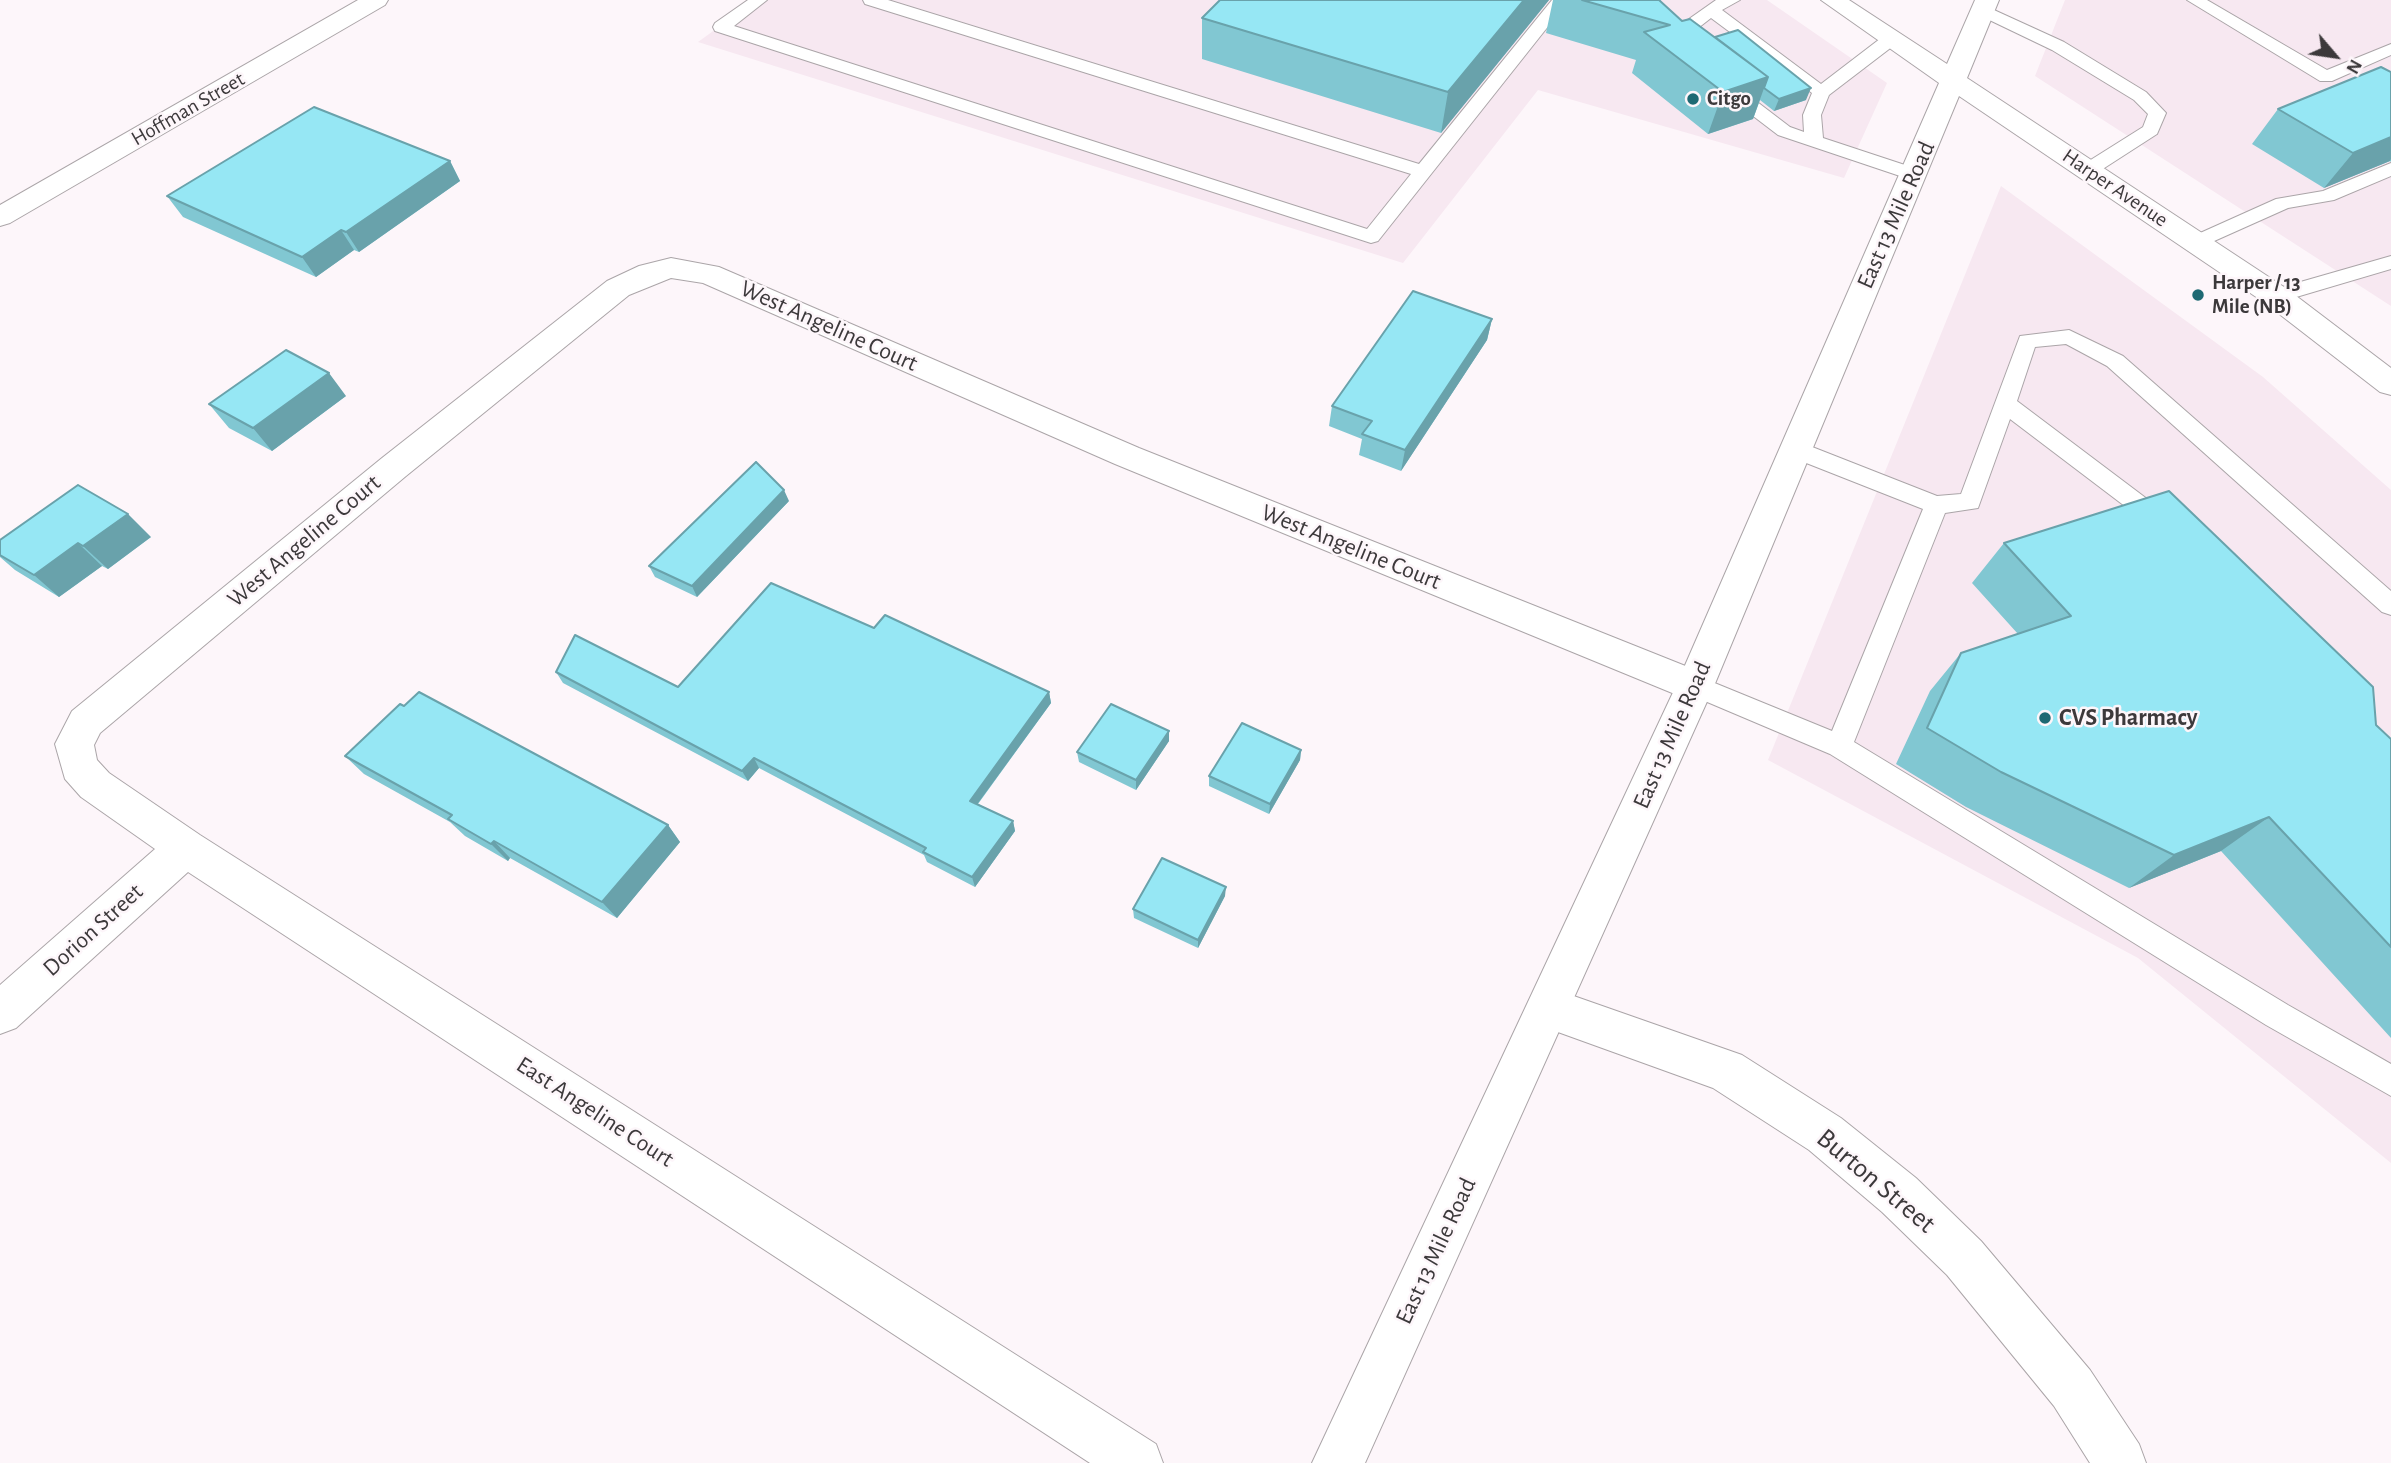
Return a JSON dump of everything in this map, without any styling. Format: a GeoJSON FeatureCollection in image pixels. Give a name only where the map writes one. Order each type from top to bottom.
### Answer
{"type":"FeatureCollection","features":[{"type":"Feature","properties":{"kind":"street","name":"Hoffman Street"},"geometry":{"type":"LineString","coordinates":[[0,218],[376,0]]}},
{"type":"Feature","properties":{"kind":"street","name":"Harper Avenue"},"geometry":{"type":"LineString","coordinates":[[1833,0],[2276,296],[2391,384]]}},
{"type":"Feature","properties":{"kind":"street","name":"East 13 Mile Road"},"geometry":{"type":"LineString","coordinates":[[1338,1463],[1695,686],[1794,449],[1955,81],[1985,5]]}},
{"type":"Feature","properties":{"kind":"street","name":"West Angeline Court"},"geometry":{"type":"LineString","coordinates":[[74,744],[86,722],[394,467],[575,322],[618,288],[649,273],[671,268],[709,274],[1127,456],[1695,686]]}},
{"type":"Feature","properties":{"kind":"street","name":"East Angeline Court"},"geometry":{"type":"LineString","coordinates":[[74,744],[79,767],[95,785],[186,848],[1137,1463]]}},
{"type":"Feature","properties":{"kind":"street","name":"Dorion Street"},"geometry":{"type":"LineString","coordinates":[[0,1013],[186,848]]}},
{"type":"Feature","properties":{"kind":"street","name":"Burton Street"},"geometry":{"type":"LineString","coordinates":[[1548,1008],[1726,1071],[1825,1134],[1899,1195],[1964,1258],[2072,1388],[2120,1463]]}},
{"type":"Feature","properties":{"kind":"lane"},"geometry":{"type":"LineString","coordinates":[[759,0],[721,27],[1371,237],[1562,0]]}},
{"type":"Feature","properties":{"kind":"lane"},"geometry":{"type":"LineString","coordinates":[[871,0],[1424,172]]}},
{"type":"Feature","properties":{"kind":"lane"},"geometry":{"type":"LineString","coordinates":[[1689,58],[1679,50],[1685,30],[1711,10],[1732,0]]}},
{"type":"Feature","properties":{"kind":"lane"},"geometry":{"type":"LineString","coordinates":[[2195,0],[2326,77],[2391,49]]}},
{"type":"Feature","properties":{"kind":"lane"},"geometry":{"type":"LineString","coordinates":[[1985,5],[2140,96],[2157,113],[2151,130],[2088,170]]}},
{"type":"Feature","properties":{"kind":"lane"},"geometry":{"type":"LineString","coordinates":[[1711,10],[1821,92]]}},
{"type":"Feature","properties":{"kind":"lane"},"geometry":{"type":"LineString","coordinates":[[1814,140],[1812,115],[1821,92],[1891,39]]}},
{"type":"Feature","properties":{"kind":"lane"},"geometry":{"type":"LineString","coordinates":[[1710,74],[1784,131],[1913,174]]}},
{"type":"Feature","properties":{"kind":"lane"},"geometry":{"type":"LineString","coordinates":[[2196,242],[2283,203],[2326,196],[2391,169]]}},
{"type":"Feature","properties":{"kind":"lane"},"geometry":{"type":"LineString","coordinates":[[2276,296],[2391,262]]}},
{"type":"Feature","properties":{"kind":"lane"},"geometry":{"type":"LineString","coordinates":[[1794,449],[1936,505],[1970,502],[2027,341],[2069,337],[2115,361],[2391,605]]}},
{"type":"Feature","properties":{"kind":"lane"},"geometry":{"type":"LineString","coordinates":[[2005,404],[2156,516],[2176,535]]}},
{"type":"Feature","properties":{"kind":"lane"},"geometry":{"type":"LineString","coordinates":[[1839,746],[1936,505]]}},
{"type":"Feature","properties":{"kind":"lane"},"geometry":{"type":"LineString","coordinates":[[1695,686],[1839,746],[2277,1015],[2391,1081]]}},
{"type":"Feature","properties":{"kind":"shaded area"},"geometry":{"type":"Polygon","coordinates":[[[756,0],[1767,0],[1887,83],[1844,178],[1538,90],[1403,263],[698,42],[756,0]]]}},
{"type":"Feature","properties":{"kind":"shaded area"},"geometry":{"type":"Polygon","coordinates":[[[2065,0],[2391,0],[2391,306],[2035,76],[2065,0]]]}},
{"type":"Feature","properties":{"kind":"shaded area"},"geometry":{"type":"Polygon","coordinates":[[[2001,186],[2263,377],[2391,490],[2391,1163],[2138,958],[1768,760],[2001,186]]]}},
{"type":"Feature","properties":{"kind":"building"},"geometry":{"type":"Polygon","coordinates":[[[1220,0],[1524,0],[1448,92],[1202,18],[1220,0]]]}},
{"type":"Feature","properties":{"kind":"building"},"geometry":{"type":"Polygon","coordinates":[[[1582,0],[1659,0],[1682,21],[1690,19],[1768,77],[1723,92],[1644,32],[1670,25],[1582,0]]]}},
{"type":"Feature","properties":{"kind":"building"},"geometry":{"type":"Polygon","coordinates":[[[1738,30],[1811,88],[1779,99],[1764,88],[1768,77],[1715,37],[1738,30]]]}},
{"type":"Feature","properties":{"kind":"building"},"geometry":{"type":"Polygon","coordinates":[[[2381,67],[2391,72],[2391,137],[2353,153],[2278,109],[2381,67]]]}},
{"type":"Feature","properties":{"kind":"building"},"geometry":{"type":"Polygon","coordinates":[[[314,107],[450,161],[346,232],[341,230],[302,257],[167,196],[314,107]]]}},
{"type":"Feature","properties":{"kind":"building"},"geometry":{"type":"Polygon","coordinates":[[[1413,291],[1492,319],[1405,450],[1362,434],[1372,421],[1332,406],[1413,291]]]}},
{"type":"Feature","properties":{"kind":"building"},"geometry":{"type":"Polygon","coordinates":[[[286,350],[329,373],[253,428],[209,404],[286,350]]]}},
{"type":"Feature","properties":{"kind":"building"},"geometry":{"type":"Polygon","coordinates":[[[756,462],[784,490],[692,586],[649,566],[756,462]]]}},
{"type":"Feature","properties":{"kind":"building"},"geometry":{"type":"Polygon","coordinates":[[[78,485],[128,514],[83,546],[78,543],[34,575],[0,555],[0,540],[78,485]]]}},
{"type":"Feature","properties":{"kind":"building"},"geometry":{"type":"Polygon","coordinates":[[[2169,491],[2373,687],[2376,725],[2391,739],[2391,947],[2269,817],[2174,855],[2001,772],[1927,728],[1961,653],[2071,616],[2004,543],[2169,491]]]}},
{"type":"Feature","properties":{"kind":"building"},"geometry":{"type":"Polygon","coordinates":[[[771,583],[874,628],[885,615],[1049,692],[970,801],[1013,821],[972,877],[923,852],[926,848],[754,758],[742,771],[556,672],[575,635],[678,687],[771,583]]]}},
{"type":"Feature","properties":{"kind":"building"},"geometry":{"type":"Polygon","coordinates":[[[419,692],[668,825],[602,902],[494,841],[491,844],[448,819],[452,815],[345,756],[400,704],[404,706],[419,692]]]}},
{"type":"Feature","properties":{"kind":"building"},"geometry":{"type":"Polygon","coordinates":[[[1111,704],[1169,731],[1136,780],[1077,752],[1111,704]]]}},
{"type":"Feature","properties":{"kind":"building"},"geometry":{"type":"Polygon","coordinates":[[[1242,723],[1301,750],[1270,804],[1209,776],[1242,723]]]}},
{"type":"Feature","properties":{"kind":"building"},"geometry":{"type":"Polygon","coordinates":[[[1162,858],[1226,887],[1198,940],[1133,909],[1162,858]]]}},
{"type":"Feature","properties":{"kind":"place","name":"Citgo"},"geometry":{"type":"Point","coordinates":[1693,99]}},
{"type":"Feature","properties":{"kind":"place","name":"Harper / 13 Mile (NB)"},"geometry":{"type":"Point","coordinates":[2198,295]}},
{"type":"Feature","properties":{"kind":"place","name":"CVS Pharmacy"},"geometry":{"type":"Point","coordinates":[2045,718]}}]}
